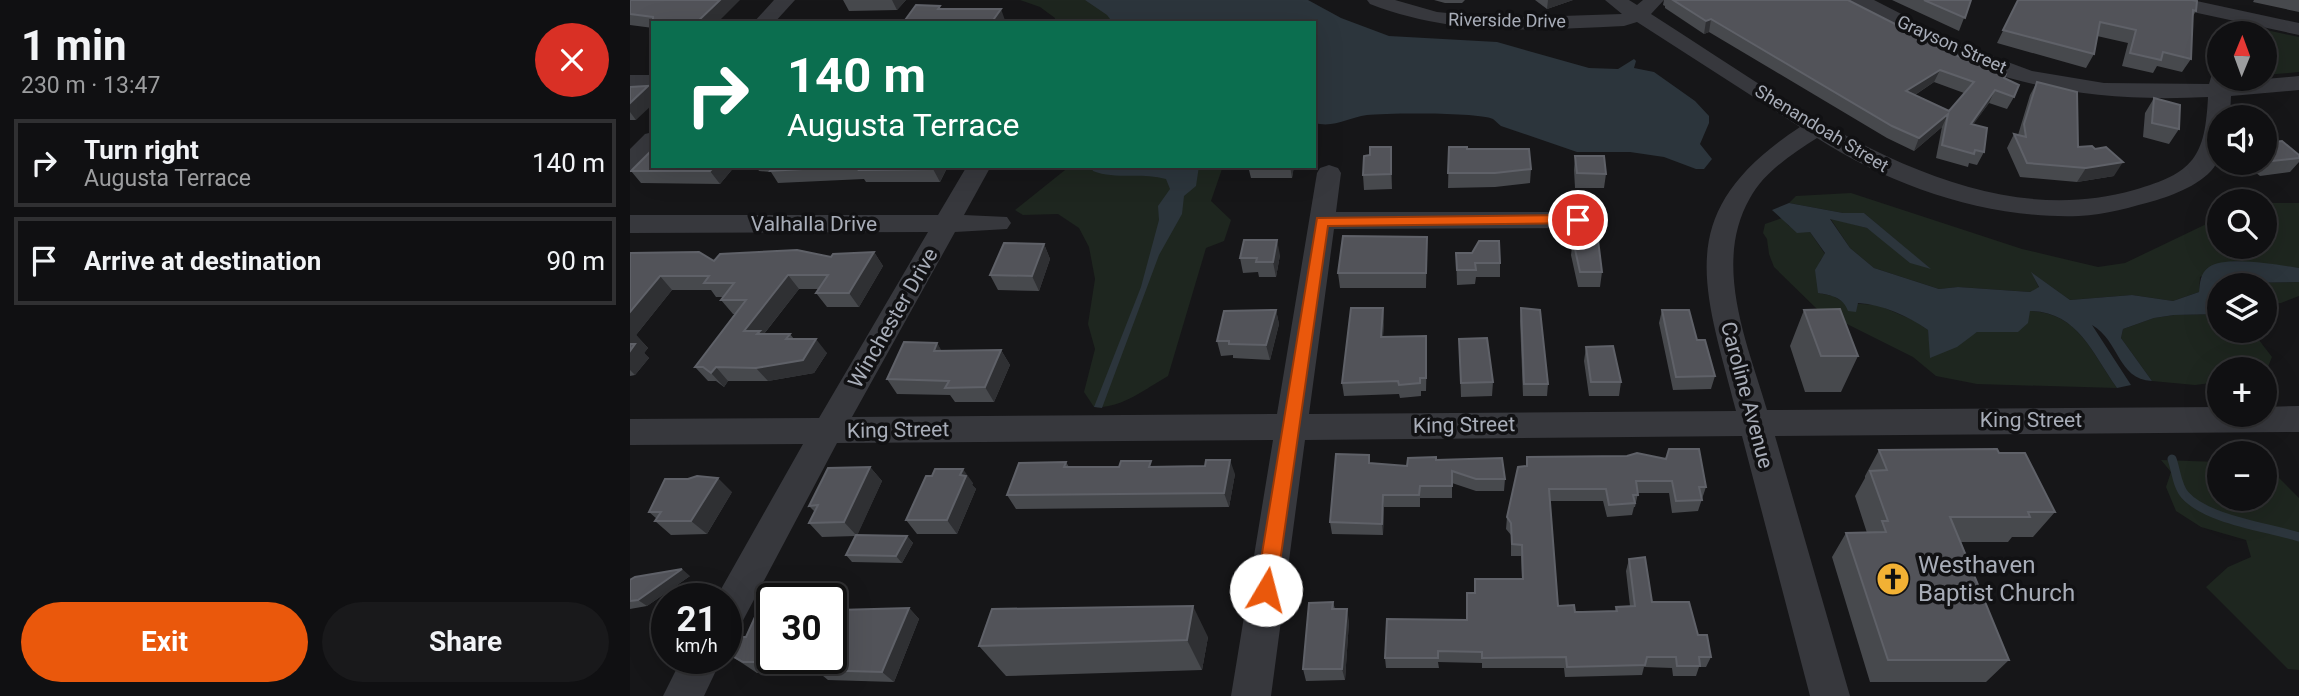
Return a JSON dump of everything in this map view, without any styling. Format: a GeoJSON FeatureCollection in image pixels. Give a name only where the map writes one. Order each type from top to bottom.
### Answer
{"type":"FeatureCollection","features":[{"type":"Feature","properties":{"kind":"street"},"geometry":{"type":"LineString","coordinates":[[765,21],[785,0]]}},
{"type":"Feature","properties":{"kind":"street","name":"Riverside Drive"},"geometry":{"type":"LineString","coordinates":[[1377,0],[1436,19],[1483,23],[1624,20],[1647,8]]}},
{"type":"Feature","properties":{"kind":"street","name":"Shenandoah Street"},"geometry":{"type":"LineString","coordinates":[[1615,0],[1647,8],[1817,127],[1882,166],[1941,187],[2020,203],[2085,206],[2141,198],[2170,187],[2202,165],[2214,147],[2219,91]]}},
{"type":"Feature","properties":{"kind":"street","name":"Grayson Street"},"geometry":{"type":"LineString","coordinates":[[1859,0],[1960,52],[2039,80],[2123,93],[2207,86]]}},
{"type":"Feature","properties":{"kind":"street"},"geometry":{"type":"LineString","coordinates":[[2165,0],[2224,15],[2299,29]]}},
{"type":"Feature","properties":{"kind":"street"},"geometry":{"type":"LineString","coordinates":[[630,82],[651,82]]}},
{"type":"Feature","properties":{"kind":"street","name":"Grayson Street"},"geometry":{"type":"LineString","coordinates":[[2277,84],[2299,83]]}},
{"type":"Feature","properties":{"kind":"street","name":"Caroline Avenue"},"geometry":{"type":"LineString","coordinates":[[1817,127],[1784,148],[1747,181],[1734,202],[1721,245],[1718,271],[1721,299],[1830,696]]}},
{"type":"Feature","properties":{"kind":"street"},"geometry":{"type":"LineString","coordinates":[[630,163],[651,141]]}},
{"type":"Feature","properties":{"kind":"street","name":"Winchester Drive"},"geometry":{"type":"LineString","coordinates":[[742,587],[977,168]]}},
{"type":"Feature","properties":{"kind":"street"},"geometry":{"type":"LineString","coordinates":[[1251,696],[1329,173]]}},
{"type":"Feature","properties":{"kind":"street"},"geometry":{"type":"LineString","coordinates":[[1322,221],[1578,220]]}},
{"type":"Feature","properties":{"kind":"street","name":"Valhalla Drive"},"geometry":{"type":"LineString","coordinates":[[630,224],[998,223]]}},
{"type":"Feature","properties":{"kind":"street","name":"King Street"},"geometry":{"type":"LineString","coordinates":[[630,432],[2299,419]]}},
{"type":"Feature","properties":{"kind":"street"},"geometry":{"type":"LineString","coordinates":[[683,696],[695,674]]}},
{"type":"Feature","properties":{"kind":"shaded area"},"geometry":{"type":"Polygon","coordinates":[[[1020,0],[1128,0],[1140,21],[1055,21],[1055,18],[1040,7],[1020,0]]]}},
{"type":"Feature","properties":{"kind":"shaded area"},"geometry":{"type":"Polygon","coordinates":[[[1085,0],[1308,0],[1341,18],[1389,36],[1497,42],[1589,68],[1618,69],[1634,59],[1634,68],[1654,72],[1695,101],[1709,116],[1709,123],[1700,144],[1712,159],[1704,169],[1696,169],[1664,157],[1630,152],[1577,152],[1501,126],[1493,119],[1470,115],[1377,114],[1335,123],[1316,123],[1316,21],[1112,21],[1085,0]]]}},
{"type":"Feature","properties":{"kind":"shaded area"},"geometry":{"type":"Polygon","coordinates":[[[2277,32],[2299,37],[2299,72],[2277,74],[2277,32]]]}},
{"type":"Feature","properties":{"kind":"shaded area"},"geometry":{"type":"Polygon","coordinates":[[[1068,168],[1222,168],[1211,201],[1231,220],[1224,241],[1206,248],[1168,376],[1114,405],[1094,407],[1084,392],[1095,349],[1088,324],[1095,279],[1089,247],[1079,228],[1058,214],[1023,215],[1015,210],[1068,168]]]}},
{"type":"Feature","properties":{"kind":"shaded area"},"geometry":{"type":"Polygon","coordinates":[[[1092,168],[1199,168],[1196,186],[1184,196],[1182,214],[1159,255],[1102,408],[1094,407],[1141,287],[1159,220],[1158,206],[1170,189],[1166,179],[1093,171],[1092,168]]]}},
{"type":"Feature","properties":{"kind":"shaded area"},"geometry":{"type":"Polygon","coordinates":[[[1851,193],[2022,249],[2098,267],[2125,263],[2207,224],[2207,259],[2277,259],[2277,203],[2299,203],[2299,268],[2233,261],[2200,277],[2199,292],[2173,301],[2132,295],[2070,300],[2032,273],[2039,288],[2030,292],[1958,287],[1939,289],[1874,268],[1850,248],[1830,218],[1867,228],[1929,268],[1864,213],[1843,213],[1789,203],[1796,196],[1851,193]]]}},
{"type":"Feature","properties":{"kind":"shaded area"},"geometry":{"type":"Polygon","coordinates":[[[1789,203],[1843,213],[1864,213],[1931,269],[1910,263],[1867,228],[1830,219],[1850,248],[1874,268],[1939,289],[1958,287],[2030,292],[2039,287],[2031,272],[2070,300],[2132,295],[2173,301],[2199,292],[2202,275],[2209,267],[2217,263],[2240,261],[2299,268],[2299,282],[2277,282],[2277,273],[2207,273],[2207,314],[2154,318],[2123,329],[2121,338],[2152,381],[2132,374],[2108,340],[2092,325],[2131,385],[2117,388],[2082,337],[2060,319],[2046,313],[2030,311],[2028,323],[2018,332],[1977,332],[1957,347],[1930,358],[1928,330],[1911,320],[1886,308],[1868,304],[1858,303],[1856,312],[1848,311],[1840,300],[1818,293],[1815,270],[1825,253],[1810,232],[1797,233],[1772,210],[1789,203]]]}},
{"type":"Feature","properties":{"kind":"shaded area"},"geometry":{"type":"Polygon","coordinates":[[[1782,218],[1789,226],[1810,232],[1825,254],[1820,261],[1818,293],[1833,296],[1845,303],[1878,305],[1915,321],[1928,330],[1931,357],[1977,332],[2018,332],[2030,311],[2047,313],[2061,319],[2082,337],[2117,388],[1977,384],[1936,376],[1913,357],[1817,309],[1774,267],[1763,233],[1765,224],[1782,218]]]}},
{"type":"Feature","properties":{"kind":"shaded area"},"geometry":{"type":"Polygon","coordinates":[[[2277,282],[2299,282],[2299,296],[2277,303],[2277,282]]]}},
{"type":"Feature","properties":{"kind":"shaded area"},"geometry":{"type":"Polygon","coordinates":[[[2207,314],[2207,343],[2261,343],[2272,357],[2207,357],[2207,384],[2152,381],[2121,338],[2123,329],[2154,318],[2207,314]]]}},
{"type":"Feature","properties":{"kind":"shaded area"},"geometry":{"type":"Polygon","coordinates":[[[2161,460],[2207,462],[2207,511],[2277,511],[2277,476],[2299,498],[2299,670],[2288,669],[2206,587],[2228,567],[2251,557],[2246,540],[2201,527],[2176,511],[2166,487],[2171,472],[2161,460]]]}},
{"type":"Feature","properties":{"kind":"building"},"geometry":{"type":"Polygon","coordinates":[[[630,0],[720,0],[698,21],[653,21],[653,17],[630,14],[630,0]]]}},
{"type":"Feature","properties":{"kind":"building"},"geometry":{"type":"Polygon","coordinates":[[[1673,0],[1848,0],[1958,56],[2006,74],[2004,78],[2019,85],[2014,97],[1995,90],[1971,124],[1987,128],[1984,152],[1975,150],[1974,154],[1942,145],[1948,114],[1919,138],[1892,126],[1711,19],[1706,21],[1673,0]],[[1940,70],[1906,91],[1949,111],[1974,82],[1940,70]]]}},
{"type":"Feature","properties":{"kind":"building"},"geometry":{"type":"Polygon","coordinates":[[[1924,0],[1971,0],[1965,18],[1924,0]]]}},
{"type":"Feature","properties":{"kind":"building"},"geometry":{"type":"Polygon","coordinates":[[[2018,0],[2197,1],[2196,11],[2193,10],[2191,59],[2163,52],[2161,60],[2130,53],[2136,30],[2100,22],[2094,54],[2003,30],[2018,0]]]}},
{"type":"Feature","properties":{"kind":"building"},"geometry":{"type":"Polygon","coordinates":[[[916,5],[940,6],[938,9],[1001,9],[992,21],[904,21],[916,5]]]}},
{"type":"Feature","properties":{"kind":"building"},"geometry":{"type":"Polygon","coordinates":[[[2037,82],[2077,92],[2078,147],[2106,147],[2123,162],[2086,168],[2027,163],[2014,134],[2026,137],[2024,124],[2037,82]]]}},
{"type":"Feature","properties":{"kind":"building"},"geometry":{"type":"Polygon","coordinates":[[[648,86],[630,103],[630,87],[648,86]]]}},
{"type":"Feature","properties":{"kind":"building"},"geometry":{"type":"Polygon","coordinates":[[[2154,98],[2180,105],[2179,129],[2152,123],[2154,98]]]}},
{"type":"Feature","properties":{"kind":"building"},"geometry":{"type":"Polygon","coordinates":[[[2282,141],[2299,155],[2299,158],[2277,160],[2277,142],[2282,141]]]}},
{"type":"Feature","properties":{"kind":"building"},"geometry":{"type":"Polygon","coordinates":[[[1370,147],[1391,147],[1391,174],[1363,175],[1364,156],[1370,155],[1370,147]]]}},
{"type":"Feature","properties":{"kind":"building"},"geometry":{"type":"Polygon","coordinates":[[[1449,147],[1529,149],[1531,169],[1495,173],[1448,173],[1449,147]]]}},
{"type":"Feature","properties":{"kind":"building"},"geometry":{"type":"Polygon","coordinates":[[[651,151],[651,168],[713,168],[710,171],[631,171],[651,151]]]}},
{"type":"Feature","properties":{"kind":"building"},"geometry":{"type":"Polygon","coordinates":[[[1575,156],[1604,156],[1606,174],[1577,173],[1575,156]]]}},
{"type":"Feature","properties":{"kind":"building"},"geometry":{"type":"Polygon","coordinates":[[[772,168],[821,168],[770,171],[772,168]]]}},
{"type":"Feature","properties":{"kind":"building"},"geometry":{"type":"Polygon","coordinates":[[[860,168],[934,168],[933,169],[859,170],[860,168]]]}},
{"type":"Feature","properties":{"kind":"building"},"geometry":{"type":"Polygon","coordinates":[[[1343,236],[1427,237],[1426,273],[1338,273],[1343,236]]]}},
{"type":"Feature","properties":{"kind":"building"},"geometry":{"type":"Polygon","coordinates":[[[1244,240],[1277,240],[1273,262],[1240,258],[1244,240]]]}},
{"type":"Feature","properties":{"kind":"building"},"geometry":{"type":"Polygon","coordinates":[[[1573,240],[1598,240],[1602,272],[1580,272],[1573,240]]]}},
{"type":"Feature","properties":{"kind":"building"},"geometry":{"type":"Polygon","coordinates":[[[1479,241],[1499,241],[1500,263],[1475,263],[1476,270],[1457,270],[1456,253],[1472,253],[1479,241]]]}},
{"type":"Feature","properties":{"kind":"building"},"geometry":{"type":"Polygon","coordinates":[[[1004,243],[1044,244],[1032,276],[990,275],[1004,243]]]}},
{"type":"Feature","properties":{"kind":"building"},"geometry":{"type":"Polygon","coordinates":[[[797,250],[831,257],[833,254],[874,252],[849,293],[816,293],[828,275],[788,275],[744,331],[760,331],[757,334],[790,334],[786,339],[816,339],[803,360],[756,368],[716,367],[711,373],[703,367],[695,367],[746,300],[721,300],[734,283],[704,283],[709,276],[660,276],[630,312],[630,253],[699,252],[714,261],[720,254],[797,250]]]}},
{"type":"Feature","properties":{"kind":"building"},"geometry":{"type":"Polygon","coordinates":[[[1351,308],[1383,308],[1381,337],[1426,336],[1426,378],[1420,378],[1420,383],[1399,385],[1398,381],[1342,383],[1351,308]]]}},
{"type":"Feature","properties":{"kind":"building"},"geometry":{"type":"Polygon","coordinates":[[[1521,308],[1540,310],[1548,384],[1524,384],[1521,308]]]}},
{"type":"Feature","properties":{"kind":"building"},"geometry":{"type":"Polygon","coordinates":[[[1840,309],[1858,356],[1821,356],[1804,310],[1840,309]]]}},
{"type":"Feature","properties":{"kind":"building"},"geometry":{"type":"Polygon","coordinates":[[[1276,310],[1266,345],[1217,341],[1224,311],[1276,310]]]}},
{"type":"Feature","properties":{"kind":"building"},"geometry":{"type":"Polygon","coordinates":[[[1662,310],[1689,310],[1697,340],[1705,340],[1715,376],[1676,377],[1662,310]]]}},
{"type":"Feature","properties":{"kind":"building"},"geometry":{"type":"Polygon","coordinates":[[[1487,338],[1493,382],[1461,383],[1459,339],[1487,338]]]}},
{"type":"Feature","properties":{"kind":"building"},"geometry":{"type":"Polygon","coordinates":[[[904,342],[937,343],[934,351],[1001,350],[985,387],[945,388],[949,381],[887,379],[904,342]]]}},
{"type":"Feature","properties":{"kind":"building"},"geometry":{"type":"Polygon","coordinates":[[[1613,346],[1621,382],[1591,382],[1586,347],[1613,346]]]}},
{"type":"Feature","properties":{"kind":"building"},"geometry":{"type":"Polygon","coordinates":[[[1669,449],[1699,449],[1706,487],[1699,487],[1702,500],[1676,501],[1672,481],[1636,481],[1638,495],[1633,495],[1635,503],[1609,505],[1606,489],[1549,489],[1558,606],[1574,605],[1575,612],[1582,612],[1617,611],[1616,607],[1635,606],[1629,559],[1645,557],[1652,602],[1689,602],[1698,635],[1707,635],[1711,657],[1699,657],[1700,666],[1677,666],[1676,657],[1647,657],[1645,665],[1567,667],[1566,657],[1482,658],[1482,652],[1438,651],[1438,658],[1385,658],[1387,619],[1467,620],[1467,593],[1475,593],[1475,579],[1523,579],[1522,545],[1512,544],[1511,523],[1507,517],[1518,467],[1527,466],[1527,457],[1627,456],[1637,453],[1666,459],[1669,449]]]}},
{"type":"Feature","properties":{"kind":"building","name":"Westhaven Baptist Church"},"geometry":{"type":"Polygon","coordinates":[[[1997,449],[1999,453],[2025,453],[2055,512],[2028,512],[2030,517],[1950,517],[2009,660],[1888,660],[1846,533],[1886,532],[1882,521],[1888,521],[1870,471],[1887,470],[1879,450],[1997,449]]]}},
{"type":"Feature","properties":{"kind":"building"},"geometry":{"type":"Polygon","coordinates":[[[1336,454],[1369,455],[1369,463],[1407,466],[1408,458],[1502,458],[1505,479],[1476,479],[1452,471],[1452,486],[1420,486],[1419,495],[1383,495],[1382,524],[1330,522],[1336,454]]]}},
{"type":"Feature","properties":{"kind":"building"},"geometry":{"type":"Polygon","coordinates":[[[1206,460],[1230,460],[1224,493],[1007,495],[1019,463],[1066,462],[1064,467],[1119,467],[1121,461],[1151,461],[1149,467],[1205,466],[1206,460]]]}},
{"type":"Feature","properties":{"kind":"building"},"geometry":{"type":"Polygon","coordinates":[[[870,467],[844,522],[809,523],[818,505],[809,506],[828,468],[870,467]]]}},
{"type":"Feature","properties":{"kind":"building"},"geometry":{"type":"Polygon","coordinates":[[[935,469],[963,469],[960,475],[966,476],[947,520],[906,520],[926,476],[932,476],[935,469]]]}},
{"type":"Feature","properties":{"kind":"building"},"geometry":{"type":"Polygon","coordinates":[[[697,476],[718,478],[691,521],[655,521],[661,512],[649,512],[665,479],[688,479],[697,476]]]}},
{"type":"Feature","properties":{"kind":"building"},"geometry":{"type":"Polygon","coordinates":[[[856,535],[907,536],[896,556],[846,555],[856,535]]]}},
{"type":"Feature","properties":{"kind":"building"},"geometry":{"type":"Polygon","coordinates":[[[682,569],[662,583],[651,583],[651,591],[638,600],[630,601],[630,580],[682,569]]]}},
{"type":"Feature","properties":{"kind":"building"},"geometry":{"type":"Polygon","coordinates":[[[1333,602],[1332,609],[1347,609],[1342,669],[1303,669],[1309,603],[1333,602]]]}},
{"type":"Feature","properties":{"kind":"building"},"geometry":{"type":"Polygon","coordinates":[[[1193,606],[1187,640],[979,646],[992,609],[1193,606]]]}},
{"type":"Feature","properties":{"kind":"building"},"geometry":{"type":"Polygon","coordinates":[[[909,608],[882,672],[847,671],[847,610],[909,608]]]}},
{"type":"Feature","properties":{"kind":"building"},"geometry":{"type":"Polygon","coordinates":[[[756,615],[756,662],[742,661],[742,637],[746,637],[756,615]]]}},
{"type":"Feature","properties":{"kind":"waterway"},"geometry":{"type":"LineString","coordinates":[[2172,459],[2182,491],[2195,504],[2223,517],[2299,537]]}},
{"type":"Feature","properties":{"kind":"place","name":"Westhaven Baptist Church"},"geometry":{"type":"Point","coordinates":[1893,579]}},
{"type":"Feature","properties":{"kind":"route"},"geometry":{"type":"LineString","coordinates":[[1266,590],[1322,221],[1578,220]]}}]}
